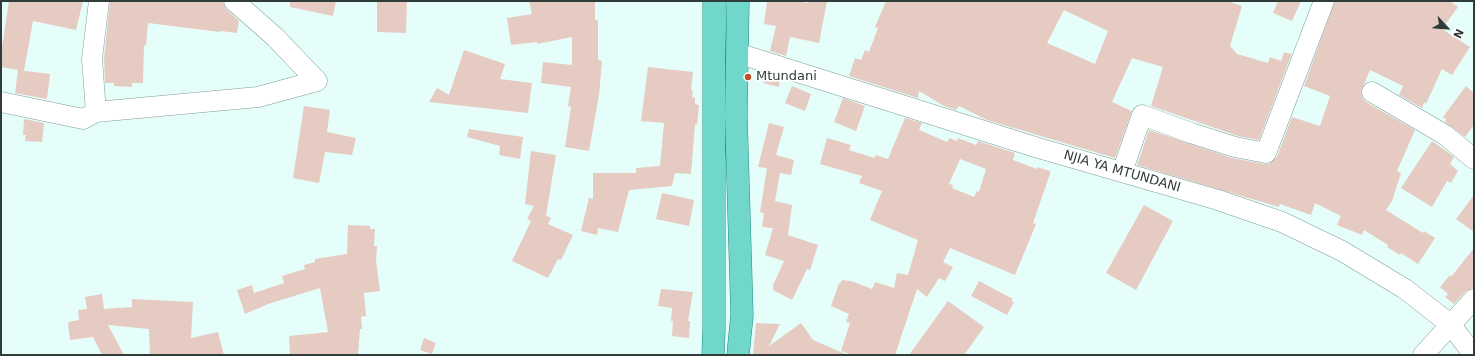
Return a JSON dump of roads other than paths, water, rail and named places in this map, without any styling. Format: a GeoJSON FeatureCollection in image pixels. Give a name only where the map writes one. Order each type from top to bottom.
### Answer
{"type":"FeatureCollection","features":[{"type":"Feature","properties":{"kind":"main road"},"geometry":{"type":"LineString","coordinates":[[713,355],[714,1]]}},
{"type":"Feature","properties":{"kind":"main road"},"geometry":{"type":"LineString","coordinates":[[738,1],[736,115],[742,316],[738,355]]}},
{"type":"Feature","properties":{"kind":"street"},"geometry":{"type":"LineString","coordinates":[[96,112],[92,58],[99,1]]}},
{"type":"Feature","properties":{"kind":"street"},"geometry":{"type":"LineString","coordinates":[[1,102],[83,119],[96,112],[258,98],[317,81],[275,37],[234,1]]}},
{"type":"Feature","properties":{"kind":"street"},"geometry":{"type":"LineString","coordinates":[[1122,172],[1142,115],[1220,142],[1266,153],[1324,1]]}},
{"type":"Feature","properties":{"kind":"street","name":"NJIA YA MTUNDANI"},"geometry":{"type":"LineString","coordinates":[[737,53],[1035,147],[1122,172],[1282,222],[1370,267],[1405,289],[1450,324],[1474,355]]}},
{"type":"Feature","properties":{"kind":"street"},"geometry":{"type":"LineString","coordinates":[[1372,92],[1445,135],[1474,159]]}},
{"type":"Feature","properties":{"kind":"street"},"geometry":{"type":"LineString","coordinates":[[1423,355],[1474,299]]}},
{"type":"Feature","properties":{"kind":"place","name":"Mtundani"},"geometry":{"type":"Point","coordinates":[748,77]}}]}
